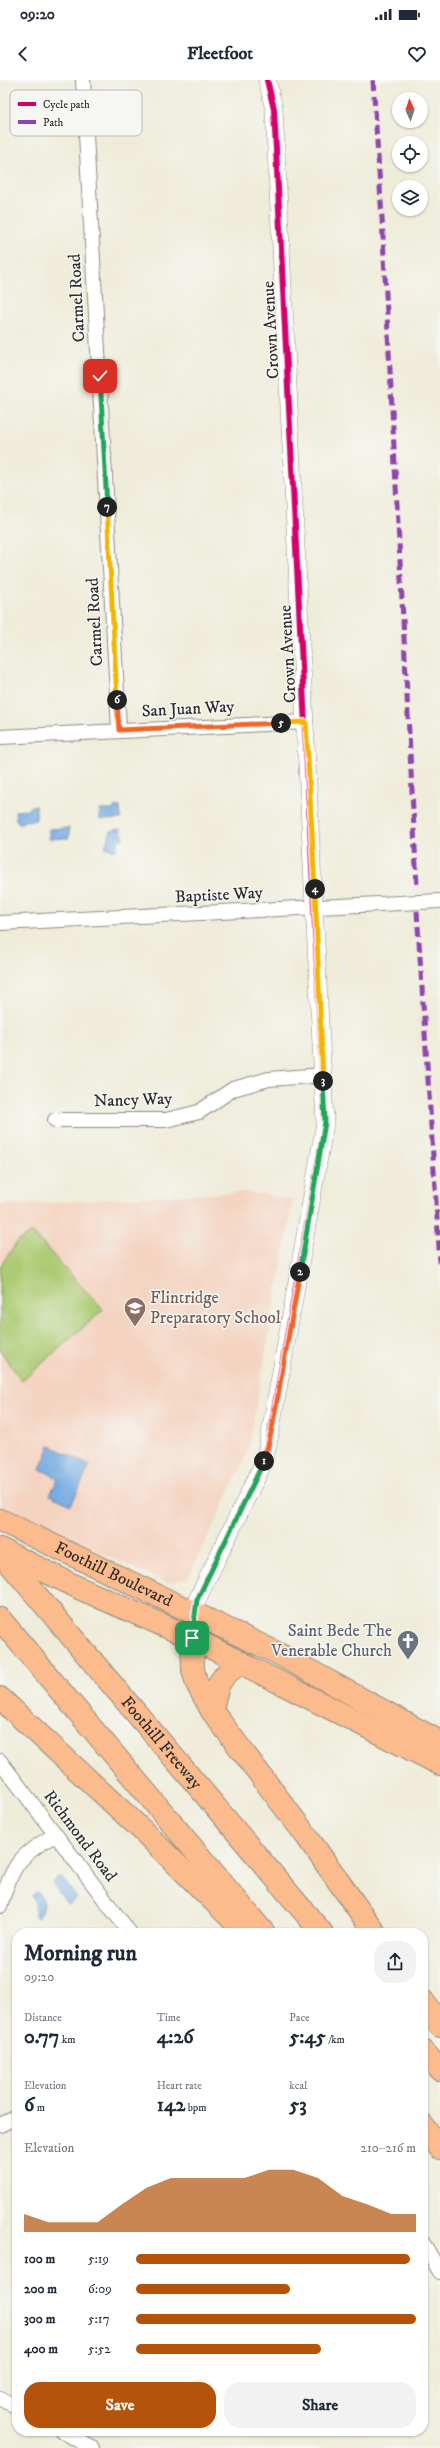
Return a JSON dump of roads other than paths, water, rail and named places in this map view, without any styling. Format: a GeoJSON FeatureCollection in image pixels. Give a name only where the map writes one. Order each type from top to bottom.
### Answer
{"type":"FeatureCollection","features":[{"type":"Feature","properties":{"kind":"main road","name":"Foothill Boulevard"},"geometry":{"type":"LineString","coordinates":[[0,1520],[277,1653],[440,1742]]}},
{"type":"Feature","properties":{"kind":"main road","name":"Foothill Boulevard"},"geometry":{"type":"LineString","coordinates":[[0,1549],[81,1589],[192,1638],[440,1764]]}},
{"type":"Feature","properties":{"kind":"main road","name":"Foothill Freeway"},"geometry":{"type":"LineString","coordinates":[[0,1552],[318,1928]]}},
{"type":"Feature","properties":{"kind":"main road"},"geometry":{"type":"LineString","coordinates":[[2,1622],[260,1928]]}},
{"type":"Feature","properties":{"kind":"main road"},"geometry":{"type":"LineString","coordinates":[[192,1638],[193,1670],[197,1684],[212,1711],[305,1834],[371,1928]]}},
{"type":"Feature","properties":{"kind":"main road"},"geometry":{"type":"LineString","coordinates":[[212,1711],[220,1681],[228,1671],[242,1663]]}},
{"type":"Feature","properties":{"kind":"main road"},"geometry":{"type":"LineString","coordinates":[[0,1698],[142,1830],[241,1928]]}},
{"type":"Feature","properties":{"kind":"main road"},"geometry":{"type":"LineString","coordinates":[[428,2009],[440,2026]]}},
{"type":"Feature","properties":{"kind":"main road"},"geometry":{"type":"LineString","coordinates":[[428,2057],[440,2070]]}},
{"type":"Feature","properties":{"kind":"main road"},"geometry":{"type":"LineString","coordinates":[[428,2132],[440,2148]]}},
{"type":"Feature","properties":{"kind":"street","name":"Carmel Road"},"geometry":{"type":"LineString","coordinates":[[84,80],[85,90]]}},
{"type":"Feature","properties":{"kind":"street","name":"Crown Avenue"},"geometry":{"type":"LineString","coordinates":[[192,1638],[197,1600],[262,1466],[268,1445],[325,1122],[316,909],[274,117],[271,90],[267,80]]}},
{"type":"Feature","properties":{"kind":"street","name":"Carmel Road"},"geometry":{"type":"LineString","coordinates":[[87,136],[119,730]]}},
{"type":"Feature","properties":{"kind":"street","name":"San Juan Way"},"geometry":{"type":"LineString","coordinates":[[0,737],[306,722]]}},
{"type":"Feature","properties":{"kind":"street","name":"Baptiste Way"},"geometry":{"type":"LineString","coordinates":[[0,924],[316,909],[440,901]]}},
{"type":"Feature","properties":{"kind":"street","name":"Nancy Way"},"geometry":{"type":"LineString","coordinates":[[56,1120],[166,1120],[199,1112],[233,1089],[269,1079],[323,1074]]}},
{"type":"Feature","properties":{"kind":"street","name":"Richmond Road"},"geometry":{"type":"LineString","coordinates":[[0,1761],[126,1928]]}},
{"type":"Feature","properties":{"kind":"street"},"geometry":{"type":"LineString","coordinates":[[0,1906],[10,1876],[19,1860],[31,1849],[55,1835]]}},
{"type":"Feature","properties":{"kind":"street"},"geometry":{"type":"LineString","coordinates":[[0,2125],[12,2119]]}},
{"type":"Feature","properties":{"kind":"street"},"geometry":{"type":"LineString","coordinates":[[428,2255],[440,2272]]}},
{"type":"Feature","properties":{"kind":"street"},"geometry":{"type":"LineString","coordinates":[[71,2436],[92,2448]]}},
{"type":"Feature","properties":{"kind":"water"},"geometry":{"type":"Polygon","coordinates":[[[31,806],[36,806],[36,820],[24,821],[20,824],[16,820],[15,811],[28,810],[31,806]]]}},
{"type":"Feature","properties":{"kind":"water"},"geometry":{"type":"Polygon","coordinates":[[[115,807],[120,807],[121,819],[100,820],[100,810],[112,810],[115,807]]]}},
{"type":"Feature","properties":{"kind":"water"},"geometry":{"type":"Polygon","coordinates":[[[69,828],[69,838],[49,839],[49,829],[69,828]]]}},
{"type":"Feature","properties":{"kind":"water"},"geometry":{"type":"Polygon","coordinates":[[[120,829],[124,838],[119,840],[116,850],[105,847],[111,831],[120,829]]]}},
{"type":"Feature","properties":{"kind":"water"},"geometry":{"type":"Polygon","coordinates":[[[50,1446],[90,1465],[71,1505],[50,1495],[58,1478],[40,1469],[50,1446]]]}},
{"type":"Feature","properties":{"kind":"water"},"geometry":{"type":"Polygon","coordinates":[[[62,1877],[77,1898],[68,1905],[52,1883],[56,1878],[62,1877]]]}},
{"type":"Feature","properties":{"kind":"water"},"geometry":{"type":"Polygon","coordinates":[[[37,1892],[44,1902],[42,1912],[38,1918],[35,1916],[35,1903],[32,1896],[37,1892]]]}},
{"type":"Feature","properties":{"kind":"place","name":"Flintridge Preparatory School"},"geometry":{"type":"Point","coordinates":[135,1328]}},
{"type":"Feature","properties":{"kind":"place","name":"Saint Bede The Venerable Church"},"geometry":{"type":"Point","coordinates":[408,1660]}}]}
